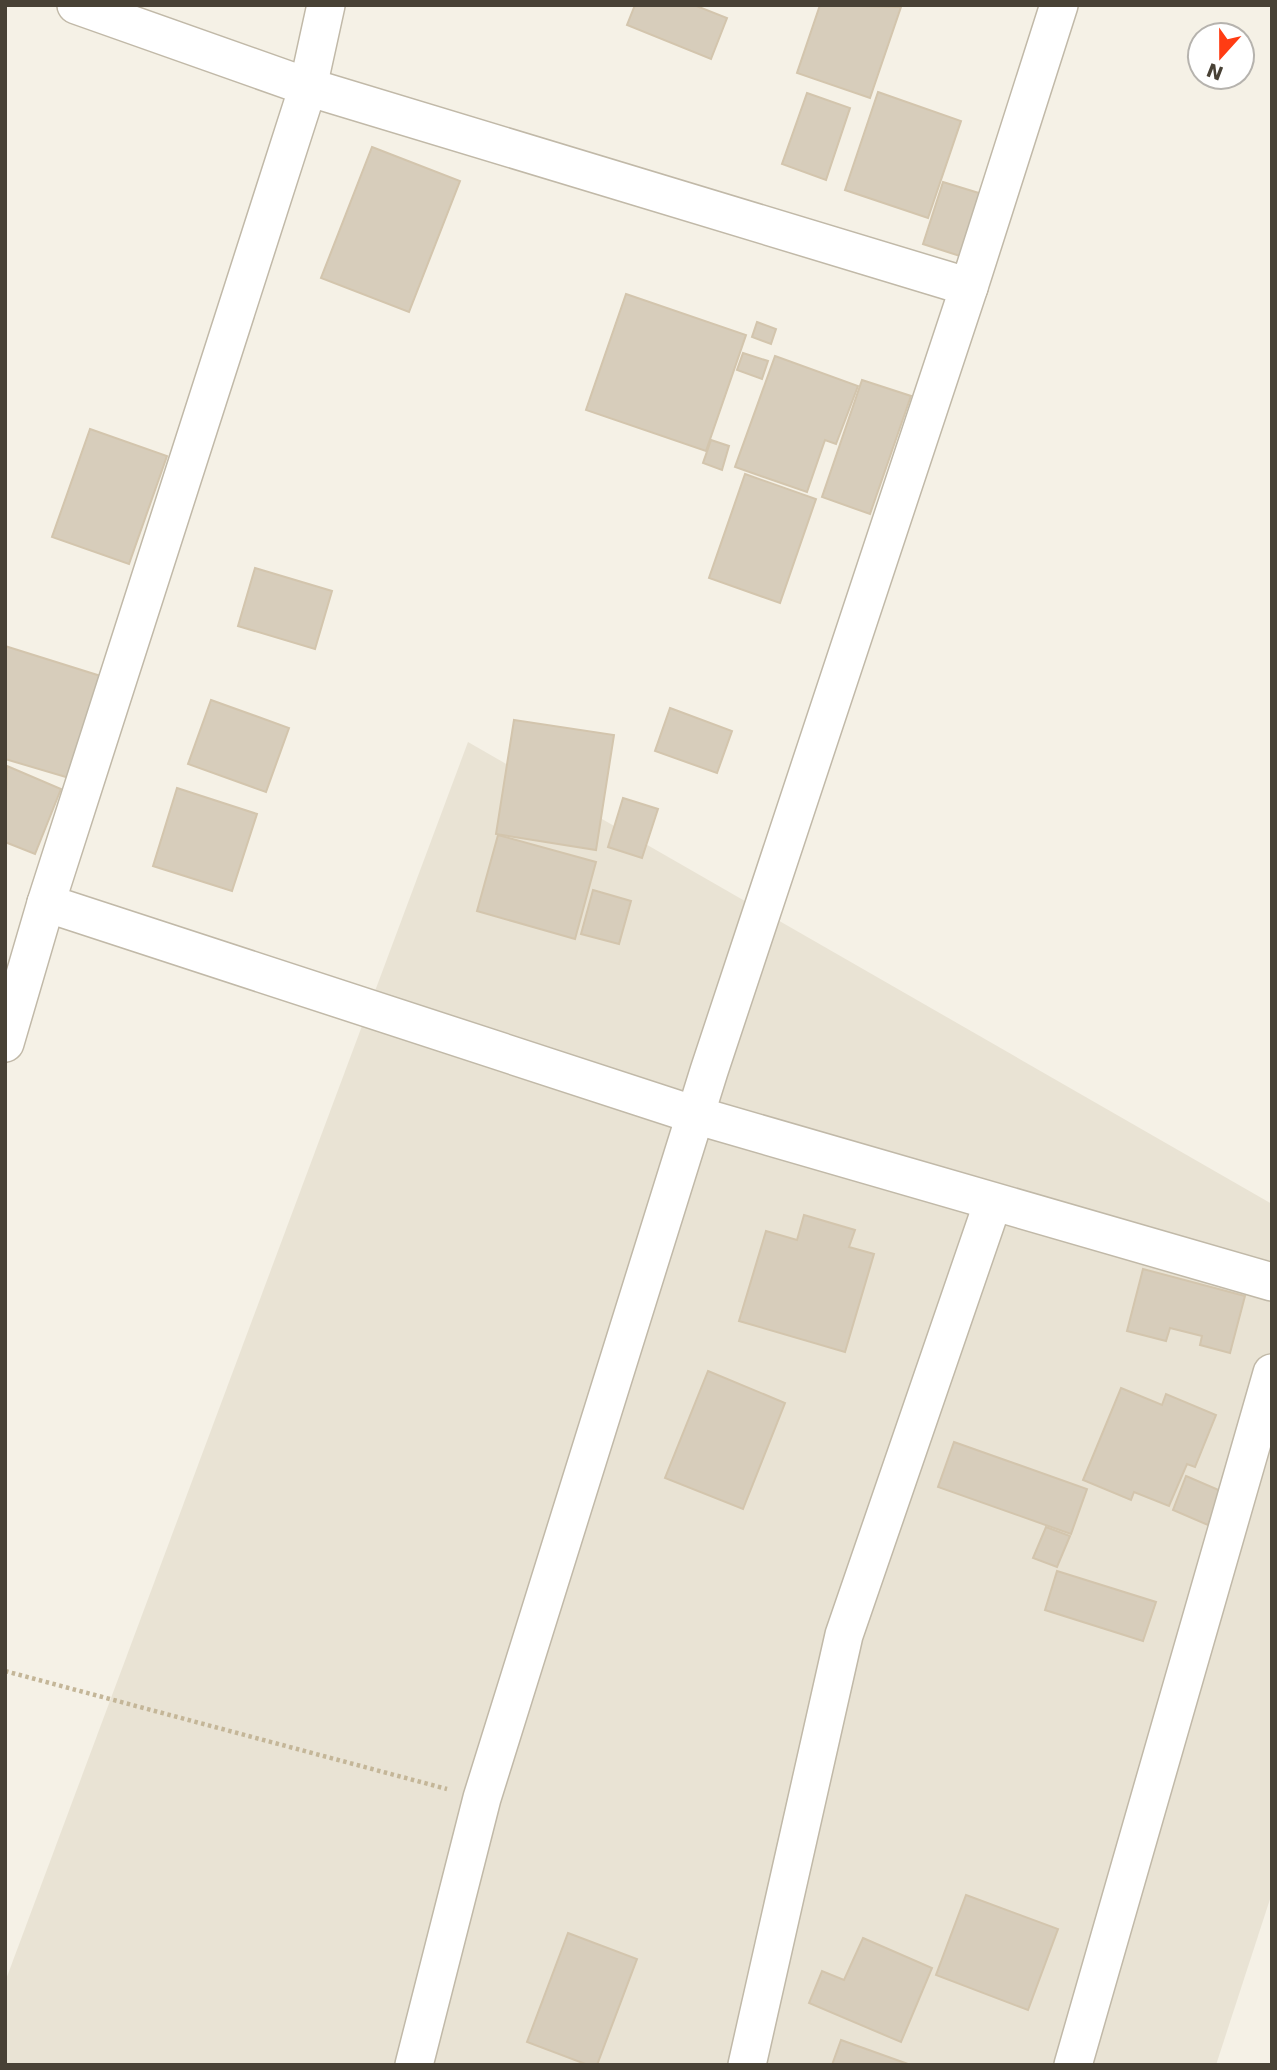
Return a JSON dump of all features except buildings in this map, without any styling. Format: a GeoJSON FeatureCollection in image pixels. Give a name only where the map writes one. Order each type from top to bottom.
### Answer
{"type":"FeatureCollection","features":[{"type":"Feature","properties":{"kind":"street"},"geometry":{"type":"LineString","coordinates":[[76,5],[308,88],[970,287]]}},
{"type":"Feature","properties":{"kind":"street"},"geometry":{"type":"LineString","coordinates":[[5,1043],[46,903],[308,88],[326,5]]}},
{"type":"Feature","properties":{"kind":"street"},"geometry":{"type":"LineString","coordinates":[[414,2065],[482,1798],[695,1115],[970,287],[1059,5]]}},
{"type":"Feature","properties":{"kind":"street"},"geometry":{"type":"LineString","coordinates":[[46,903],[695,1115],[1272,1282]]}},
{"type":"Feature","properties":{"kind":"street"},"geometry":{"type":"LineString","coordinates":[[747,2065],[844,1635],[993,1202]]}},
{"type":"Feature","properties":{"kind":"street"},"geometry":{"type":"LineString","coordinates":[[1073,2065],[1272,1373]]}},
{"type":"Feature","properties":{"kind":"path"},"geometry":{"type":"LineString","coordinates":[[5,1671],[482,1798]]}},
{"type":"Feature","properties":{"kind":"shaded area"},"geometry":{"type":"Polygon","coordinates":[[[468,742],[1272,1204],[1272,1893],[1216,2065],[5,2065],[5,1982],[468,742]]]}}]}
